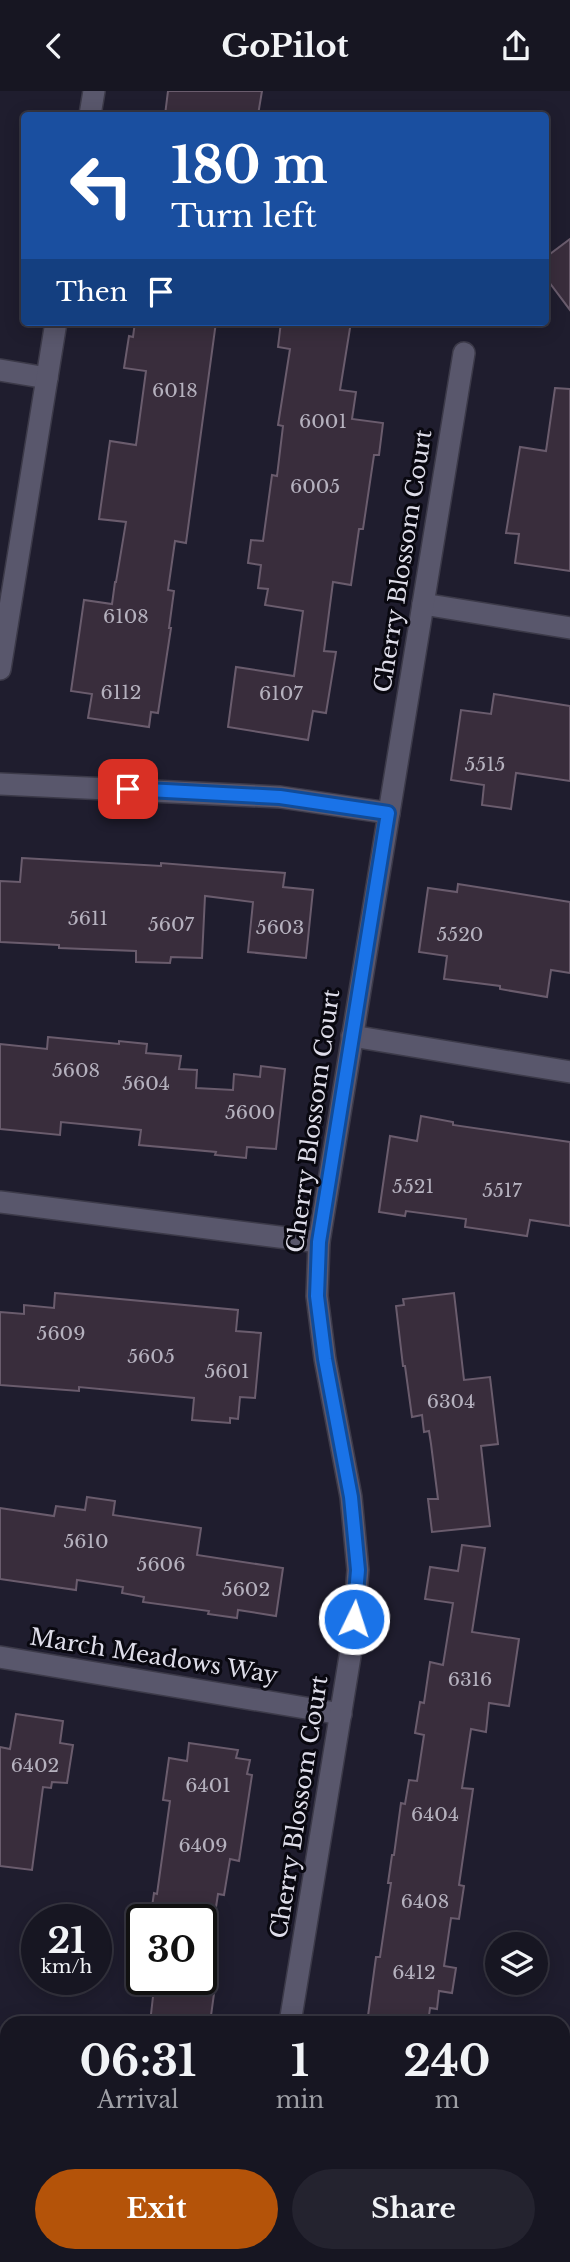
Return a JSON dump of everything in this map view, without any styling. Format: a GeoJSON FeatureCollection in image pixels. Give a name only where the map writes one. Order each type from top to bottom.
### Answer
{"type":"FeatureCollection","features":[{"type":"Feature","properties":{"kind":"street"},"geometry":{"type":"LineString","coordinates":[[90,112],[94,91]]}},
{"type":"Feature","properties":{"kind":"street"},"geometry":{"type":"LineString","coordinates":[[0,669],[55,326]]}},
{"type":"Feature","properties":{"kind":"street","name":"Cherry Blossom Court"},"geometry":{"type":"LineString","coordinates":[[291,2016],[352,1644],[358,1570],[351,1497],[325,1359],[317,1296],[319,1242],[464,353]]}},
{"type":"Feature","properties":{"kind":"street"},"geometry":{"type":"LineString","coordinates":[[0,370],[47,378]]}},
{"type":"Feature","properties":{"kind":"street"},"geometry":{"type":"LineString","coordinates":[[423,604],[570,628]]}},
{"type":"Feature","properties":{"kind":"street"},"geometry":{"type":"LineString","coordinates":[[0,784],[280,797],[388,813]]}},
{"type":"Feature","properties":{"kind":"street"},"geometry":{"type":"LineString","coordinates":[[352,1036],[570,1072]]}},
{"type":"Feature","properties":{"kind":"street"},"geometry":{"type":"LineString","coordinates":[[0,1202],[319,1242]]}},
{"type":"Feature","properties":{"kind":"street","name":"March Meadows Way"},"geometry":{"type":"LineString","coordinates":[[0,1657],[341,1714]]}},
{"type":"Feature","properties":{"kind":"building"},"geometry":{"type":"Polygon","coordinates":[[[168,91],[262,91],[258,112],[165,112],[168,91]]]}},
{"type":"Feature","properties":{"kind":"building"},"geometry":{"type":"Polygon","coordinates":[[[570,239],[570,310],[549,282],[549,255],[570,239]]]}},
{"type":"Feature","properties":{"kind":"building"},"geometry":{"type":"Polygon","coordinates":[[[134,326],[215,326],[186,543],[175,541],[168,590],[174,591],[171,628],[158,713],[151,712],[149,727],[88,718],[92,694],[71,691],[84,600],[112,604],[116,582],[126,522],[99,519],[110,441],[136,445],[146,371],[124,368],[129,336],[133,337],[134,326]]]}},
{"type":"Feature","properties":{"kind":"building"},"geometry":{"type":"Polygon","coordinates":[[[281,326],[350,326],[340,390],[356,392],[352,419],[383,423],[379,455],[374,455],[363,529],[359,529],[351,585],[333,582],[324,651],[336,652],[326,713],[313,711],[308,740],[228,727],[236,667],[294,676],[303,611],[265,605],[268,589],[258,588],[261,565],[248,563],[251,540],[263,541],[272,475],[277,476],[283,426],[278,425],[290,349],[278,347],[281,326]]]}},
{"type":"Feature","properties":{"kind":"building"},"geometry":{"type":"Polygon","coordinates":[[[555,388],[570,389],[570,571],[515,563],[519,534],[506,533],[520,447],[546,451],[555,388]]]}},
{"type":"Feature","properties":{"kind":"building"},"geometry":{"type":"Polygon","coordinates":[[[494,694],[570,706],[570,781],[516,773],[511,809],[482,805],[484,785],[451,780],[461,710],[491,714],[494,694]]]}},
{"type":"Feature","properties":{"kind":"building"},"geometry":{"type":"Polygon","coordinates":[[[22,858],[161,866],[161,863],[285,873],[283,887],[313,890],[306,958],[248,952],[253,902],[205,896],[202,958],[171,957],[170,963],[136,962],[136,951],[0,942],[0,881],[20,882],[22,858]]]}},
{"type":"Feature","properties":{"kind":"building"},"geometry":{"type":"Polygon","coordinates":[[[458,884],[570,902],[570,973],[551,970],[547,997],[500,989],[500,986],[444,979],[447,956],[419,952],[428,888],[457,892],[458,884]]]}},
{"type":"Feature","properties":{"kind":"building"},"geometry":{"type":"Polygon","coordinates":[[[48,1037],[147,1044],[146,1053],[181,1056],[179,1069],[197,1070],[196,1088],[233,1090],[234,1074],[260,1077],[261,1066],[285,1069],[276,1149],[247,1147],[246,1158],[215,1155],[216,1152],[139,1145],[141,1130],[61,1122],[60,1135],[0,1129],[0,1044],[47,1049],[48,1037]]]}},
{"type":"Feature","properties":{"kind":"building"},"geometry":{"type":"Polygon","coordinates":[[[421,1116],[453,1122],[453,1125],[570,1142],[570,1226],[530,1220],[527,1236],[465,1227],[466,1219],[406,1211],[405,1216],[379,1212],[390,1136],[417,1141],[421,1116]]]}},
{"type":"Feature","properties":{"kind":"building"},"geometry":{"type":"Polygon","coordinates":[[[55,1293],[238,1310],[236,1331],[261,1333],[255,1398],[240,1397],[238,1419],[230,1418],[230,1423],[192,1420],[194,1398],[79,1387],[79,1391],[0,1385],[0,1312],[24,1314],[24,1305],[54,1308],[55,1293]]]}},
{"type":"Feature","properties":{"kind":"building"},"geometry":{"type":"Polygon","coordinates":[[[454,1293],[464,1380],[490,1377],[498,1444],[481,1446],[490,1526],[432,1532],[428,1499],[438,1499],[429,1431],[424,1432],[422,1415],[412,1417],[396,1306],[404,1305],[403,1299],[454,1293]]]}},
{"type":"Feature","properties":{"kind":"building"},"geometry":{"type":"Polygon","coordinates":[[[87,1497],[115,1501],[113,1515],[201,1528],[197,1555],[283,1568],[276,1616],[238,1610],[237,1618],[208,1614],[209,1611],[143,1602],[144,1597],[122,1593],[123,1587],[77,1580],[76,1590],[0,1579],[0,1508],[54,1516],[56,1506],[85,1510],[87,1497]]]}},
{"type":"Feature","properties":{"kind":"building"},"geometry":{"type":"Polygon","coordinates":[[[462,1545],[485,1548],[472,1632],[519,1639],[509,1706],[489,1703],[486,1732],[471,1729],[462,1788],[473,1789],[459,1885],[464,1886],[459,1919],[451,1918],[444,1966],[456,1968],[452,1993],[439,1991],[437,2009],[430,2008],[429,2016],[368,2016],[376,1957],[380,1957],[401,1803],[405,1804],[409,1780],[417,1781],[424,1735],[415,1733],[420,1702],[424,1703],[430,1662],[443,1665],[453,1603],[425,1599],[430,1567],[458,1571],[462,1545]]]}},
{"type":"Feature","properties":{"kind":"building"},"geometry":{"type":"Polygon","coordinates":[[[16,1714],[63,1721],[60,1743],[73,1745],[67,1783],[52,1782],[51,1788],[43,1787],[32,1870],[0,1866],[0,1747],[10,1749],[16,1714]]]}},
{"type":"Feature","properties":{"kind":"building"},"geometry":{"type":"Polygon","coordinates":[[[189,1743],[238,1750],[236,1758],[250,1760],[247,1774],[252,1775],[239,1861],[230,1859],[224,1895],[218,1894],[216,1904],[152,1904],[154,1893],[157,1894],[170,1801],[163,1800],[169,1758],[187,1761],[189,1743]]]}},
{"type":"Feature","properties":{"kind":"building"},"geometry":{"type":"Polygon","coordinates":[[[153,1995],[214,1995],[211,2016],[151,2016],[153,1995]]]}},
{"type":"Feature","properties":{"kind":"route"},"geometry":{"type":"LineString","coordinates":[[128,789],[280,797],[388,813],[319,1242],[317,1296],[325,1359],[351,1497],[358,1570],[354,1619]]}}]}
